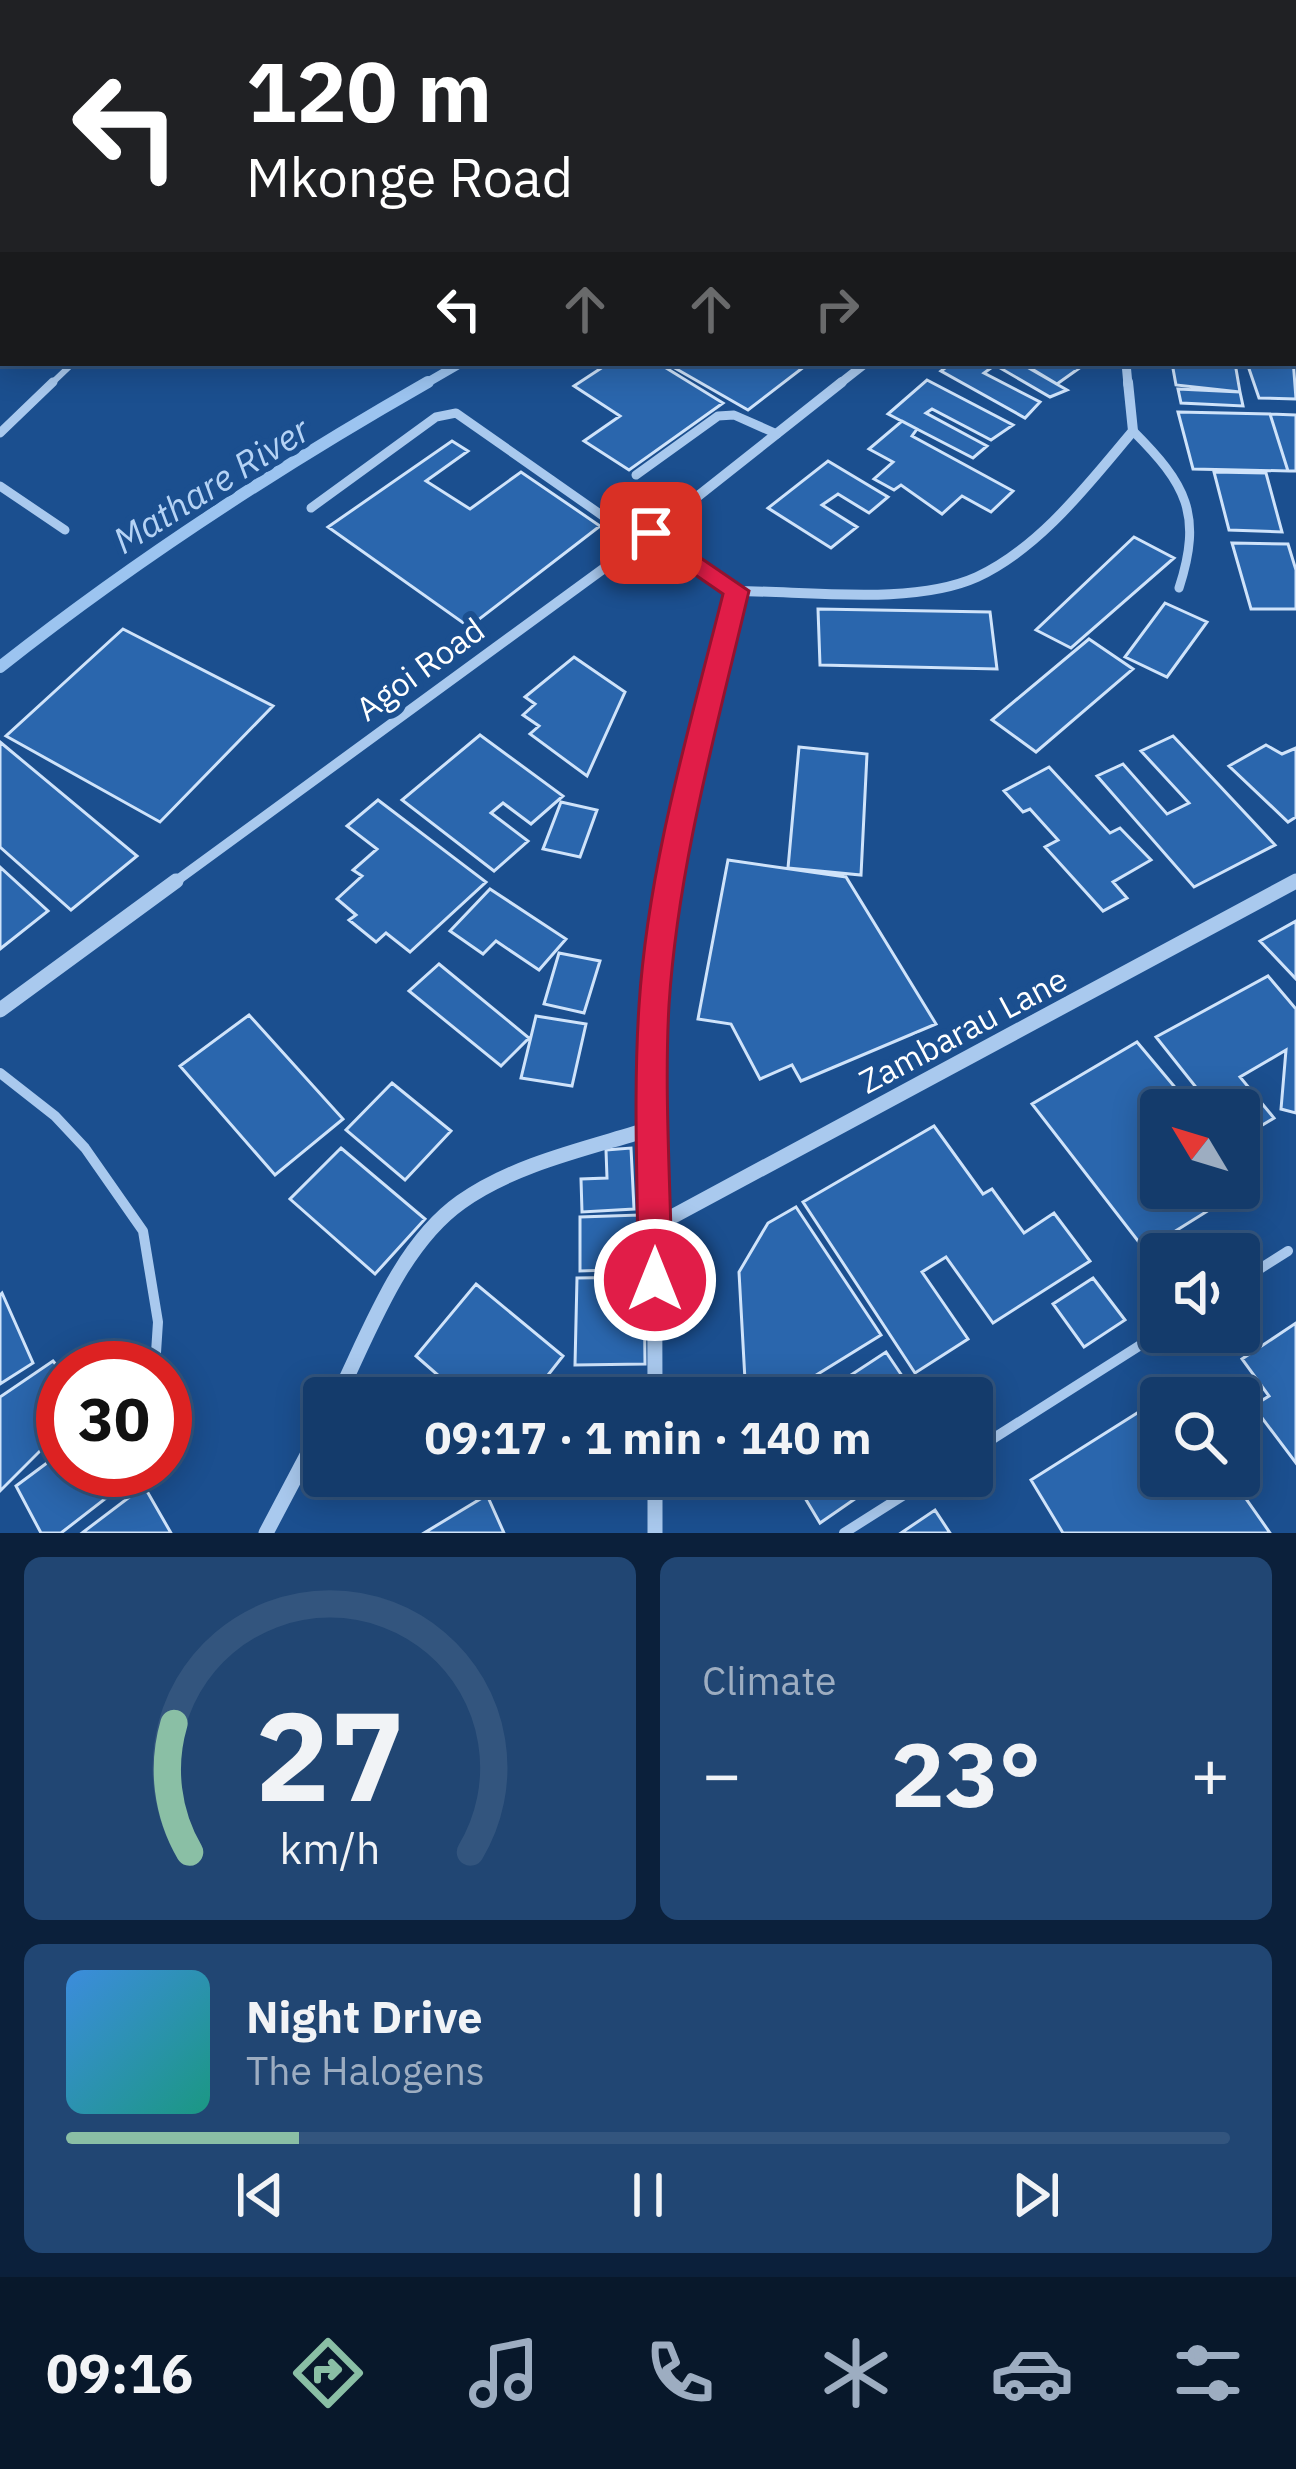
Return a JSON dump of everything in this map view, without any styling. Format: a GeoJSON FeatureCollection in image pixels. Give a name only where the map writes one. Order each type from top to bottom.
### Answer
{"type":"FeatureCollection","features":[{"type":"Feature","properties":{"kind":"street","name":"Agoi Road"},"geometry":{"type":"LineString","coordinates":[[0,1010],[646,538],[862,366]]}},
{"type":"Feature","properties":{"kind":"street"},"geometry":{"type":"LineString","coordinates":[[646,538],[736,591],[929,589],[974,579],[1055,517],[1133,431],[1126,366]]}},
{"type":"Feature","properties":{"kind":"street"},"geometry":{"type":"LineString","coordinates":[[655,1377],[654,1006],[664,916],[686,797],[736,591]]}},
{"type":"Feature","properties":{"kind":"street","name":"Zambarau Lane"},"geometry":{"type":"LineString","coordinates":[[655,1226],[1296,881]]}},
{"type":"Feature","properties":{"kind":"street"},"geometry":{"type":"LineString","coordinates":[[348,1377],[418,1252],[457,1204],[500,1180],[652,1127]]}},
{"type":"Feature","properties":{"kind":"street"},"geometry":{"type":"LineString","coordinates":[[266,1533],[303,1463]]}},
{"type":"Feature","properties":{"kind":"street"},"geometry":{"type":"LineString","coordinates":[[655,1497],[655,1533]]}},
{"type":"Feature","properties":{"kind":"lane"},"geometry":{"type":"LineString","coordinates":[[0,433],[70,366]]}},
{"type":"Feature","properties":{"kind":"lane"},"geometry":{"type":"LineString","coordinates":[[311,508],[436,417],[456,413],[646,538]]}},
{"type":"Feature","properties":{"kind":"lane"},"geometry":{"type":"LineString","coordinates":[[636,475],[718,416],[734,416],[776,434]]}},
{"type":"Feature","properties":{"kind":"lane"},"geometry":{"type":"LineString","coordinates":[[1133,431],[1177,474],[1191,512],[1191,558],[1179,588]]}},
{"type":"Feature","properties":{"kind":"lane"},"geometry":{"type":"LineString","coordinates":[[0,486],[65,530]]}},
{"type":"Feature","properties":{"kind":"lane"},"geometry":{"type":"LineString","coordinates":[[0,1072],[56,1116],[85,1148],[143,1231],[157,1341]]}},
{"type":"Feature","properties":{"kind":"lane"},"geometry":{"type":"LineString","coordinates":[[1260,1269],[1288,1251]]}},
{"type":"Feature","properties":{"kind":"lane"},"geometry":{"type":"LineString","coordinates":[[993,1439],[1140,1345]]}},
{"type":"Feature","properties":{"kind":"lane"},"geometry":{"type":"LineString","coordinates":[[844,1533],[901,1497]]}},
{"type":"Feature","properties":{"kind":"building"},"geometry":{"type":"Polygon","coordinates":[[[604,366],[663,366],[723,403],[629,470],[584,441],[620,416],[574,386],[604,366]]]}},
{"type":"Feature","properties":{"kind":"building"},"geometry":{"type":"Polygon","coordinates":[[[671,366],[805,366],[748,410],[671,366]]]}},
{"type":"Feature","properties":{"kind":"building"},"geometry":{"type":"Polygon","coordinates":[[[948,366],[994,366],[984,373],[1040,402],[1025,418],[941,371],[948,366]]]}},
{"type":"Feature","properties":{"kind":"building"},"geometry":{"type":"Polygon","coordinates":[[[997,366],[1025,366],[1067,390],[1050,397],[997,366]]]}},
{"type":"Feature","properties":{"kind":"building"},"geometry":{"type":"Polygon","coordinates":[[[1027,366],[1078,369],[1057,384],[1027,366]]]}},
{"type":"Feature","properties":{"kind":"building"},"geometry":{"type":"Polygon","coordinates":[[[1173,366],[1236,366],[1240,392],[1176,385],[1173,366]]]}},
{"type":"Feature","properties":{"kind":"building"},"geometry":{"type":"Polygon","coordinates":[[[1248,366],[1294,366],[1296,399],[1259,398],[1248,366]]]}},
{"type":"Feature","properties":{"kind":"building"},"geometry":{"type":"Polygon","coordinates":[[[927,380],[1013,425],[991,440],[932,409],[926,413],[987,446],[973,458],[888,414],[927,380]]]}},
{"type":"Feature","properties":{"kind":"building"},"geometry":{"type":"Polygon","coordinates":[[[1178,389],[1240,392],[1243,406],[1181,403],[1178,389]]]}},
{"type":"Feature","properties":{"kind":"building"},"geometry":{"type":"Polygon","coordinates":[[[1178,412],[1270,414],[1288,471],[1193,469],[1178,412]]]}},
{"type":"Feature","properties":{"kind":"building"},"geometry":{"type":"Polygon","coordinates":[[[1270,414],[1296,415],[1296,471],[1288,471],[1270,414]]]}},
{"type":"Feature","properties":{"kind":"building"},"geometry":{"type":"Polygon","coordinates":[[[902,421],[917,429],[912,436],[1013,491],[991,512],[962,496],[942,514],[901,485],[894,490],[874,479],[893,462],[869,449],[902,421]]]}},
{"type":"Feature","properties":{"kind":"building"},"geometry":{"type":"Polygon","coordinates":[[[452,441],[468,451],[426,481],[470,509],[521,472],[600,526],[469,627],[328,527],[452,441]]]}},
{"type":"Feature","properties":{"kind":"building"},"geometry":{"type":"Polygon","coordinates":[[[828,461],[888,497],[869,513],[838,494],[822,505],[857,527],[831,548],[768,508],[828,461]]]}},
{"type":"Feature","properties":{"kind":"building"},"geometry":{"type":"Polygon","coordinates":[[[1214,472],[1266,473],[1282,532],[1229,530],[1214,472]]]}},
{"type":"Feature","properties":{"kind":"building"},"geometry":{"type":"Polygon","coordinates":[[[1134,537],[1174,558],[1071,648],[1036,630],[1134,537]]]}},
{"type":"Feature","properties":{"kind":"building"},"geometry":{"type":"Polygon","coordinates":[[[1232,543],[1288,544],[1296,570],[1296,609],[1251,609],[1232,543]]]}},
{"type":"Feature","properties":{"kind":"building"},"geometry":{"type":"Polygon","coordinates":[[[1165,603],[1207,622],[1167,677],[1125,657],[1165,603]]]}},
{"type":"Feature","properties":{"kind":"building"},"geometry":{"type":"Polygon","coordinates":[[[818,609],[990,612],[997,669],[820,665],[818,609]]]}},
{"type":"Feature","properties":{"kind":"building"},"geometry":{"type":"Polygon","coordinates":[[[123,629],[273,706],[160,822],[6,736],[123,629]]]}},
{"type":"Feature","properties":{"kind":"building"},"geometry":{"type":"Polygon","coordinates":[[[1089,639],[1133,669],[1036,752],[992,720],[1089,639]]]}},
{"type":"Feature","properties":{"kind":"building"},"geometry":{"type":"Polygon","coordinates":[[[574,657],[625,692],[587,776],[530,734],[539,726],[523,715],[535,704],[525,697],[574,657]]]}},
{"type":"Feature","properties":{"kind":"building"},"geometry":{"type":"Polygon","coordinates":[[[480,735],[563,796],[531,824],[503,803],[491,813],[528,841],[494,871],[402,800],[480,735]]]}},
{"type":"Feature","properties":{"kind":"building"},"geometry":{"type":"Polygon","coordinates":[[[1173,736],[1275,845],[1194,887],[1097,776],[1123,764],[1167,814],[1189,803],[1141,751],[1173,736]]]}},
{"type":"Feature","properties":{"kind":"building"},"geometry":{"type":"Polygon","coordinates":[[[0,742],[137,856],[71,910],[0,847],[0,742]]]}},
{"type":"Feature","properties":{"kind":"building"},"geometry":{"type":"Polygon","coordinates":[[[1266,745],[1282,754],[1296,748],[1296,817],[1288,822],[1229,766],[1266,745]]]}},
{"type":"Feature","properties":{"kind":"building"},"geometry":{"type":"Polygon","coordinates":[[[799,747],[867,754],[861,875],[788,868],[799,747]]]}},
{"type":"Feature","properties":{"kind":"building"},"geometry":{"type":"Polygon","coordinates":[[[1049,767],[1110,833],[1120,828],[1151,860],[1113,882],[1127,898],[1103,911],[1045,847],[1058,840],[1030,809],[1023,812],[1004,791],[1049,767]]]}},
{"type":"Feature","properties":{"kind":"building"},"geometry":{"type":"Polygon","coordinates":[[[378,800],[486,882],[410,952],[386,933],[376,942],[349,920],[356,915],[337,899],[362,876],[353,870],[377,849],[347,826],[378,800]]]}},
{"type":"Feature","properties":{"kind":"building"},"geometry":{"type":"Polygon","coordinates":[[[561,802],[597,810],[580,857],[543,849],[561,802]]]}},
{"type":"Feature","properties":{"kind":"building"},"geometry":{"type":"Polygon","coordinates":[[[728,860],[846,877],[936,1024],[801,1081],[792,1065],[760,1079],[731,1024],[698,1019],[728,860]]]}},
{"type":"Feature","properties":{"kind":"building"},"geometry":{"type":"Polygon","coordinates":[[[0,867],[48,911],[0,949],[0,867]]]}},
{"type":"Feature","properties":{"kind":"building"},"geometry":{"type":"Polygon","coordinates":[[[490,889],[566,939],[539,970],[496,941],[483,954],[450,931],[490,889]]]}},
{"type":"Feature","properties":{"kind":"building"},"geometry":{"type":"Polygon","coordinates":[[[1296,921],[1296,979],[1260,941],[1296,921]]]}},
{"type":"Feature","properties":{"kind":"building"},"geometry":{"type":"Polygon","coordinates":[[[559,953],[600,961],[584,1013],[544,1004],[559,953]]]}},
{"type":"Feature","properties":{"kind":"building"},"geometry":{"type":"Polygon","coordinates":[[[439,964],[529,1038],[501,1066],[409,991],[439,964]]]}},
{"type":"Feature","properties":{"kind":"building"},"geometry":{"type":"Polygon","coordinates":[[[1268,976],[1296,1009],[1296,1113],[1281,1109],[1286,1050],[1240,1077],[1250,1089],[1197,1089],[1156,1037],[1268,976]]]}},
{"type":"Feature","properties":{"kind":"building"},"geometry":{"type":"Polygon","coordinates":[[[249,1015],[343,1119],[275,1175],[180,1066],[249,1015]]]}},
{"type":"Feature","properties":{"kind":"building"},"geometry":{"type":"Polygon","coordinates":[[[536,1016],[586,1024],[572,1086],[521,1078],[536,1016]]]}},
{"type":"Feature","properties":{"kind":"building"},"geometry":{"type":"Polygon","coordinates":[[[1137,1042],[1176,1089],[1140,1089],[1140,1209],[1211,1209],[1172,1233],[1140,1233],[1140,1244],[1032,1104],[1137,1042]]]}},
{"type":"Feature","properties":{"kind":"building"},"geometry":{"type":"Polygon","coordinates":[[[392,1083],[451,1131],[405,1180],[346,1130],[392,1083]]]}},
{"type":"Feature","properties":{"kind":"building"},"geometry":{"type":"Polygon","coordinates":[[[1260,1101],[1274,1118],[1260,1126],[1260,1101]]]}},
{"type":"Feature","properties":{"kind":"building"},"geometry":{"type":"Polygon","coordinates":[[[934,1126],[983,1194],[992,1189],[1024,1233],[1054,1213],[1090,1261],[993,1323],[946,1257],[922,1272],[968,1339],[915,1373],[803,1202],[934,1126]]]}},
{"type":"Feature","properties":{"kind":"building"},"geometry":{"type":"Polygon","coordinates":[[[341,1148],[425,1219],[375,1274],[290,1199],[341,1148]]]}},
{"type":"Feature","properties":{"kind":"building"},"geometry":{"type":"Polygon","coordinates":[[[631,1148],[634,1209],[582,1212],[581,1179],[607,1178],[606,1150],[631,1148]]]}},
{"type":"Feature","properties":{"kind":"building"},"geometry":{"type":"Polygon","coordinates":[[[796,1207],[881,1335],[813,1377],[745,1377],[739,1272],[768,1223],[796,1207]]]}},
{"type":"Feature","properties":{"kind":"building"},"geometry":{"type":"Polygon","coordinates":[[[640,1215],[641,1269],[580,1271],[580,1217],[640,1215]]]}},
{"type":"Feature","properties":{"kind":"building"},"geometry":{"type":"Polygon","coordinates":[[[644,1277],[645,1364],[575,1365],[577,1278],[644,1277]]]}},
{"type":"Feature","properties":{"kind":"building"},"geometry":{"type":"Polygon","coordinates":[[[1093,1278],[1125,1320],[1084,1347],[1053,1304],[1093,1278]]]}},
{"type":"Feature","properties":{"kind":"building"},"geometry":{"type":"Polygon","coordinates":[[[476,1284],[563,1356],[546,1377],[440,1377],[416,1356],[476,1284]]]}},
{"type":"Feature","properties":{"kind":"building"},"geometry":{"type":"Polygon","coordinates":[[[0,1295],[33,1363],[0,1384],[0,1295]]]}},
{"type":"Feature","properties":{"kind":"building"},"geometry":{"type":"Polygon","coordinates":[[[1296,1323],[1296,1463],[1260,1415],[1260,1402],[1269,1396],[1260,1377],[1242,1359],[1260,1353],[1260,1347],[1296,1323]]]}},
{"type":"Feature","properties":{"kind":"building"},"geometry":{"type":"Polygon","coordinates":[[[886,1352],[903,1377],[848,1377],[886,1352]]]}},
{"type":"Feature","properties":{"kind":"building"},"geometry":{"type":"Polygon","coordinates":[[[36,1373],[36,1455],[0,1491],[0,1397],[36,1373]]]}},
{"type":"Feature","properties":{"kind":"building"},"geometry":{"type":"Polygon","coordinates":[[[1140,1411],[1140,1497],[1245,1497],[1270,1533],[1063,1533],[1031,1480],[1140,1411]]]}},
{"type":"Feature","properties":{"kind":"building"},"geometry":{"type":"Polygon","coordinates":[[[36,1471],[36,1497],[108,1497],[61,1533],[41,1533],[16,1486],[36,1471]]]}},
{"type":"Feature","properties":{"kind":"building"},"geometry":{"type":"Polygon","coordinates":[[[129,1497],[150,1497],[171,1533],[82,1533],[129,1497]]]}},
{"type":"Feature","properties":{"kind":"building"},"geometry":{"type":"Polygon","coordinates":[[[488,1497],[504,1533],[424,1533],[488,1497]]]}},
{"type":"Feature","properties":{"kind":"building"},"geometry":{"type":"Polygon","coordinates":[[[804,1497],[858,1497],[820,1523],[804,1497]]]}},
{"type":"Feature","properties":{"kind":"building"},"geometry":{"type":"Polygon","coordinates":[[[935,1510],[950,1533],[901,1533],[935,1510]]]}},
{"type":"Feature","properties":{"kind":"waterway","name":"Mathare River"},"geometry":{"type":"LineString","coordinates":[[423,385],[456,366]]}},
{"type":"Feature","properties":{"kind":"waterway","name":"Mathare River"},"geometry":{"type":"LineString","coordinates":[[0,667],[208,517],[428,382]]}},
{"type":"Feature","properties":{"kind":"route"},"geometry":{"type":"LineString","coordinates":[[651,533],[736,591],[686,797],[664,916],[654,1006],[655,1280]]}}]}
